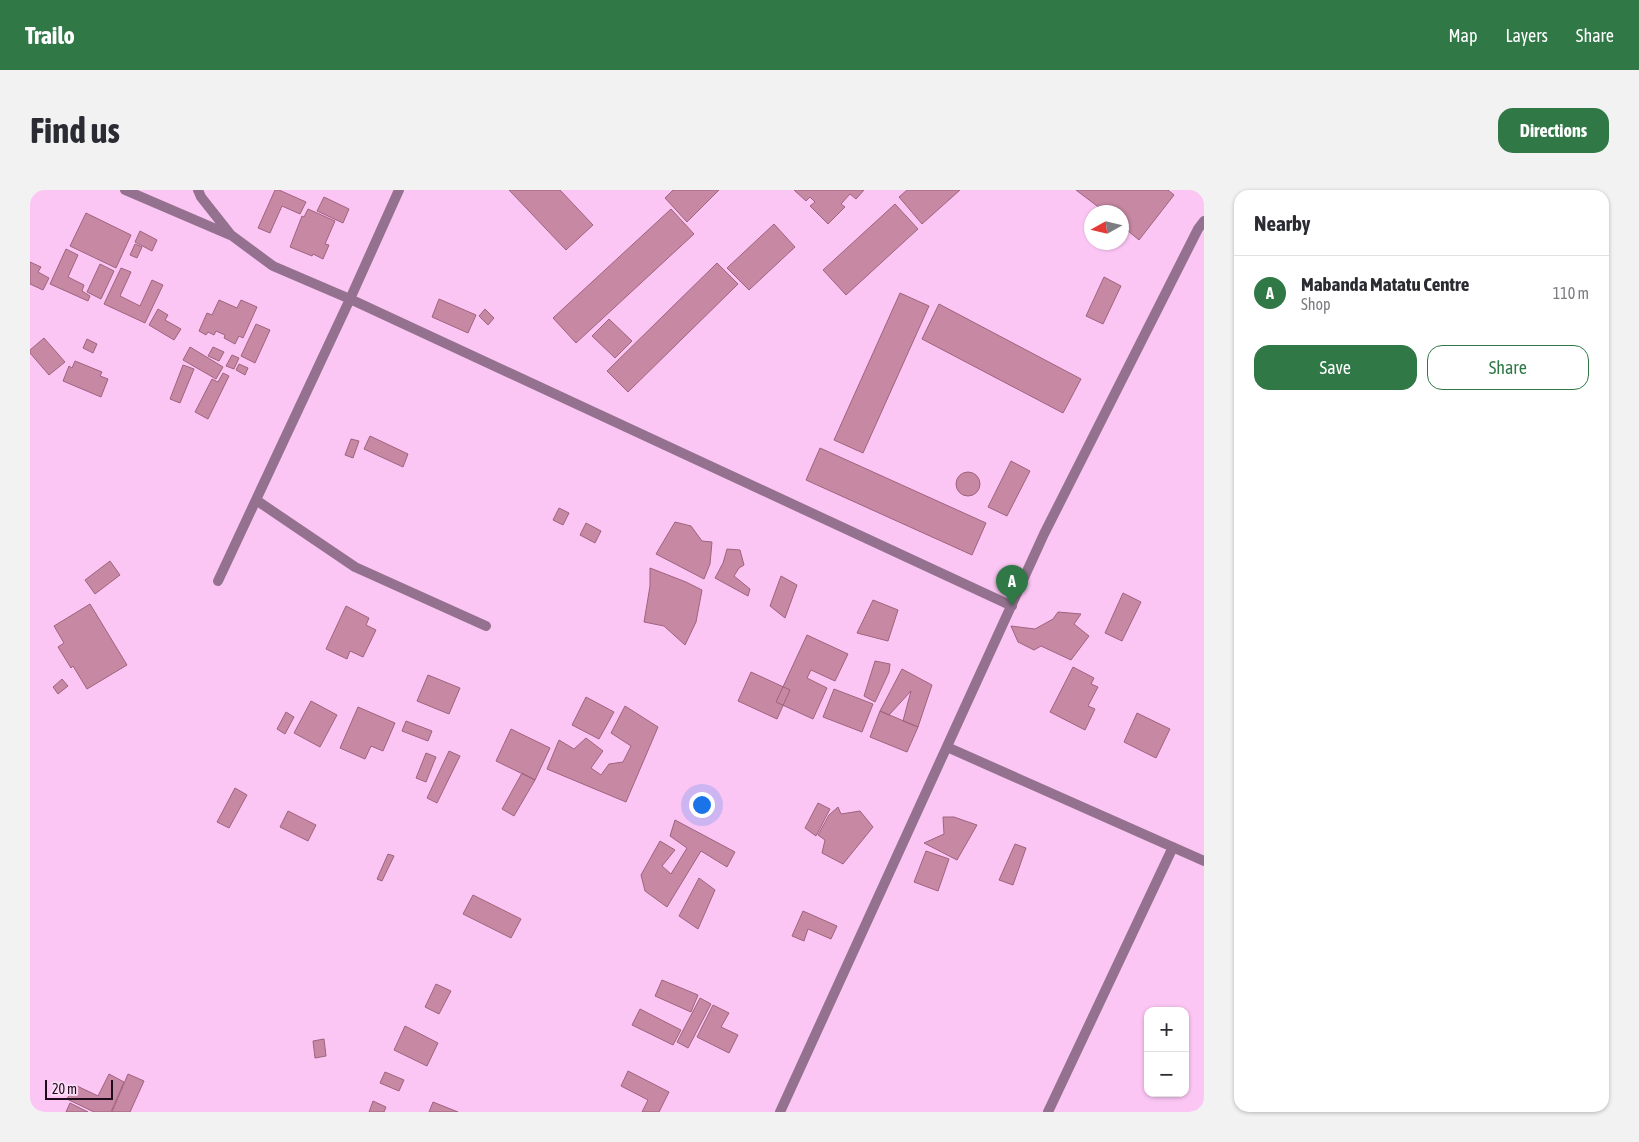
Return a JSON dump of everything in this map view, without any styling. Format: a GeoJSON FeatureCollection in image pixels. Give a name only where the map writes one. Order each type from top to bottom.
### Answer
{"type":"FeatureCollection","features":[{"type":"Feature","properties":{"kind":"street"},"geometry":{"type":"LineString","coordinates":[[125,190],[231,235],[273,266],[1012,606]]}},
{"type":"Feature","properties":{"kind":"street"},"geometry":{"type":"LineString","coordinates":[[198,190],[201,197],[231,235]]}},
{"type":"Feature","properties":{"kind":"street"},"geometry":{"type":"LineString","coordinates":[[218,581],[350,300],[399,190]]}},
{"type":"Feature","properties":{"kind":"street"},"geometry":{"type":"LineString","coordinates":[[780,1112],[1044,534],[1198,229],[1204,221]]}},
{"type":"Feature","properties":{"kind":"street"},"geometry":{"type":"LineString","coordinates":[[256,500],[355,566],[486,626]]}},
{"type":"Feature","properties":{"kind":"street"},"geometry":{"type":"LineString","coordinates":[[947,747],[1204,861]]}},
{"type":"Feature","properties":{"kind":"street"},"geometry":{"type":"LineString","coordinates":[[1048,1112],[1173,847]]}},
{"type":"Feature","properties":{"kind":"building"},"geometry":{"type":"Polygon","coordinates":[[[275,190],[306,202],[300,214],[282,206],[270,233],[258,228],[275,190]]]}},
{"type":"Feature","properties":{"kind":"building"},"geometry":{"type":"Polygon","coordinates":[[[509,190],[560,190],[593,225],[566,250],[509,190]]]}},
{"type":"Feature","properties":{"kind":"building"},"geometry":{"type":"Polygon","coordinates":[[[673,190],[719,190],[687,222],[665,198],[673,190]]]}},
{"type":"Feature","properties":{"kind":"building"},"geometry":{"type":"Polygon","coordinates":[[[794,190],[864,190],[856,199],[850,194],[841,204],[845,207],[828,224],[810,206],[815,202],[810,197],[806,201],[794,190]]]}},
{"type":"Feature","properties":{"kind":"building"},"geometry":{"type":"Polygon","coordinates":[[[907,190],[960,190],[922,224],[899,197],[907,190]]]}},
{"type":"Feature","properties":{"kind":"building"},"geometry":{"type":"Polygon","coordinates":[[[1076,190],[1168,190],[1174,195],[1139,240],[1129,232],[1129,205],[1096,205],[1076,190]]]}},
{"type":"Feature","properties":{"kind":"building"},"geometry":{"type":"Polygon","coordinates":[[[324,197],[349,209],[343,223],[317,211],[324,197]]]}},
{"type":"Feature","properties":{"kind":"building"},"geometry":{"type":"Polygon","coordinates":[[[895,204],[918,229],[846,295],[823,270],[895,204]]]}},
{"type":"Feature","properties":{"kind":"building"},"geometry":{"type":"Polygon","coordinates":[[[308,209],[335,221],[325,244],[329,245],[323,259],[290,247],[302,216],[304,217],[308,209]]]}},
{"type":"Feature","properties":{"kind":"building"},"geometry":{"type":"Polygon","coordinates":[[[671,209],[694,234],[576,343],[553,318],[671,209]]]}},
{"type":"Feature","properties":{"kind":"building"},"geometry":{"type":"Polygon","coordinates":[[[86,213],[131,235],[116,268],[70,246],[86,213]]]}},
{"type":"Feature","properties":{"kind":"building"},"geometry":{"type":"Polygon","coordinates":[[[774,224],[795,247],[749,290],[727,268],[774,224]]]}},
{"type":"Feature","properties":{"kind":"building"},"geometry":{"type":"Polygon","coordinates":[[[140,231],[157,240],[152,251],[135,242],[140,231]]]}},
{"type":"Feature","properties":{"kind":"building"},"geometry":{"type":"Polygon","coordinates":[[[135,244],[142,247],[137,258],[130,255],[135,244]]]}},
{"type":"Feature","properties":{"kind":"building"},"geometry":{"type":"Polygon","coordinates":[[[66,249],[78,255],[68,277],[84,285],[82,291],[90,296],[88,301],[50,284],[66,249]]]}},
{"type":"Feature","properties":{"kind":"building"},"geometry":{"type":"Polygon","coordinates":[[[30,262],[41,267],[38,272],[49,278],[43,290],[30,284],[30,262]]]}},
{"type":"Feature","properties":{"kind":"building"},"geometry":{"type":"Polygon","coordinates":[[[717,263],[738,284],[628,392],[607,371],[717,263]]]}},
{"type":"Feature","properties":{"kind":"building"},"geometry":{"type":"Polygon","coordinates":[[[100,264],[114,271],[101,299],[87,292],[100,264]]]}},
{"type":"Feature","properties":{"kind":"building"},"geometry":{"type":"Polygon","coordinates":[[[121,268],[131,272],[120,296],[140,306],[152,280],[163,285],[145,323],[104,304],[121,268]]]}},
{"type":"Feature","properties":{"kind":"building"},"geometry":{"type":"Polygon","coordinates":[[[1104,277],[1121,286],[1103,324],[1086,316],[1104,277]]]}},
{"type":"Feature","properties":{"kind":"building"},"geometry":{"type":"Polygon","coordinates":[[[900,293],[929,306],[863,453],[834,440],[900,293]]]}},
{"type":"Feature","properties":{"kind":"building"},"geometry":{"type":"Polygon","coordinates":[[[439,299],[476,315],[468,333],[432,317],[439,299]]]}},
{"type":"Feature","properties":{"kind":"building"},"geometry":{"type":"Polygon","coordinates":[[[219,300],[237,308],[241,300],[257,307],[243,338],[239,336],[235,344],[224,338],[225,335],[216,331],[214,335],[208,332],[206,335],[199,331],[207,313],[212,315],[219,300]]]}},
{"type":"Feature","properties":{"kind":"building"},"geometry":{"type":"Polygon","coordinates":[[[939,304],[1081,379],[1063,413],[922,339],[939,304]]]}},
{"type":"Feature","properties":{"kind":"building"},"geometry":{"type":"Polygon","coordinates":[[[158,309],[168,315],[165,320],[181,329],[174,340],[149,325],[158,309]]]}},
{"type":"Feature","properties":{"kind":"building"},"geometry":{"type":"Polygon","coordinates":[[[485,309],[494,318],[488,325],[479,316],[485,309]]]}},
{"type":"Feature","properties":{"kind":"building"},"geometry":{"type":"Polygon","coordinates":[[[609,319],[632,341],[615,358],[592,336],[609,319]]]}},
{"type":"Feature","properties":{"kind":"building"},"geometry":{"type":"Polygon","coordinates":[[[256,324],[270,330],[255,363],[241,356],[256,324]]]}},
{"type":"Feature","properties":{"kind":"building"},"geometry":{"type":"Polygon","coordinates":[[[44,338],[65,362],[49,375],[30,353],[30,350],[44,338]]]}},
{"type":"Feature","properties":{"kind":"building"},"geometry":{"type":"Polygon","coordinates":[[[87,339],[97,344],[93,353],[83,348],[87,339]]]}},
{"type":"Feature","properties":{"kind":"building"},"geometry":{"type":"Polygon","coordinates":[[[190,347],[223,367],[216,379],[183,360],[190,347]]]}},
{"type":"Feature","properties":{"kind":"building"},"geometry":{"type":"Polygon","coordinates":[[[213,347],[224,352],[219,361],[208,356],[213,347]]]}},
{"type":"Feature","properties":{"kind":"building"},"geometry":{"type":"Polygon","coordinates":[[[232,355],[239,358],[234,369],[226,366],[232,355]]]}},
{"type":"Feature","properties":{"kind":"building"},"geometry":{"type":"Polygon","coordinates":[[[75,361],[102,372],[100,376],[108,379],[101,397],[63,381],[69,366],[72,368],[75,361]]]}},
{"type":"Feature","properties":{"kind":"building"},"geometry":{"type":"Polygon","coordinates":[[[239,364],[248,368],[245,375],[236,370],[239,364]]]}},
{"type":"Feature","properties":{"kind":"building"},"geometry":{"type":"Polygon","coordinates":[[[183,365],[194,369],[180,403],[170,399],[183,365]]]}},
{"type":"Feature","properties":{"kind":"building"},"geometry":{"type":"Polygon","coordinates":[[[223,373],[229,376],[208,419],[195,412],[212,379],[218,382],[223,373]]]}},
{"type":"Feature","properties":{"kind":"building"},"geometry":{"type":"Polygon","coordinates":[[[370,436],[408,454],[403,467],[364,449],[370,436]]]}},
{"type":"Feature","properties":{"kind":"building"},"geometry":{"type":"Polygon","coordinates":[[[351,439],[359,441],[353,458],[345,455],[351,439]]]}},
{"type":"Feature","properties":{"kind":"building"},"geometry":{"type":"Polygon","coordinates":[[[820,448],[986,523],[972,555],[806,480],[820,448]]]}},
{"type":"Feature","properties":{"kind":"building"},"geometry":{"type":"Polygon","coordinates":[[[1011,461],[1030,471],[1007,516],[988,507],[1011,461]]]}},
{"type":"Feature","properties":{"kind":"building"},"geometry":{"type":"Polygon","coordinates":[[[968,472],[973,473],[979,479],[979,489],[973,495],[968,496],[963,495],[957,489],[956,484],[957,479],[963,473],[968,472]]]}},
{"type":"Feature","properties":{"kind":"building"},"geometry":{"type":"Polygon","coordinates":[[[559,508],[569,513],[563,525],[553,520],[559,508]]]}},
{"type":"Feature","properties":{"kind":"building"},"geometry":{"type":"Polygon","coordinates":[[[675,522],[691,526],[702,541],[712,542],[710,564],[704,579],[656,554],[675,522]]]}},
{"type":"Feature","properties":{"kind":"building"},"geometry":{"type":"Polygon","coordinates":[[[586,523],[601,531],[595,543],[580,535],[586,523]]]}},
{"type":"Feature","properties":{"kind":"building"},"geometry":{"type":"Polygon","coordinates":[[[727,549],[740,550],[744,565],[739,568],[734,576],[750,589],[748,596],[715,578],[723,563],[727,549]]]}},
{"type":"Feature","properties":{"kind":"building"},"geometry":{"type":"Polygon","coordinates":[[[110,561],[120,575],[95,594],[85,580],[110,561]]]}},
{"type":"Feature","properties":{"kind":"building"},"geometry":{"type":"Polygon","coordinates":[[[650,568],[702,590],[696,622],[685,645],[664,626],[644,622],[650,586],[650,568]]]}},
{"type":"Feature","properties":{"kind":"building"},"geometry":{"type":"Polygon","coordinates":[[[781,576],[797,585],[785,618],[770,606],[781,576]]]}},
{"type":"Feature","properties":{"kind":"building"},"geometry":{"type":"Polygon","coordinates":[[[1123,593],[1141,602],[1122,641],[1105,633],[1123,593]]]}},
{"type":"Feature","properties":{"kind":"building"},"geometry":{"type":"Polygon","coordinates":[[[873,600],[898,610],[888,641],[857,633],[873,600]]]}},
{"type":"Feature","properties":{"kind":"building"},"geometry":{"type":"Polygon","coordinates":[[[90,604],[127,665],[87,689],[73,666],[71,668],[58,647],[64,643],[54,626],[90,604]]]}},
{"type":"Feature","properties":{"kind":"building"},"geometry":{"type":"Polygon","coordinates":[[[346,606],[369,618],[366,625],[376,630],[363,657],[350,651],[347,659],[326,649],[346,606]]]}},
{"type":"Feature","properties":{"kind":"building"},"geometry":{"type":"Polygon","coordinates":[[[1058,612],[1081,614],[1074,624],[1089,636],[1071,660],[1041,646],[1034,650],[1018,642],[1011,626],[1035,629],[1053,619],[1058,612]]]}},
{"type":"Feature","properties":{"kind":"building"},"geometry":{"type":"Polygon","coordinates":[[[807,635],[848,654],[835,681],[811,670],[807,678],[827,688],[813,719],[776,702],[807,635]]]}},
{"type":"Feature","properties":{"kind":"building"},"geometry":{"type":"Polygon","coordinates":[[[875,661],[890,664],[889,672],[875,702],[864,696],[875,661]]]}},
{"type":"Feature","properties":{"kind":"building"},"geometry":{"type":"Polygon","coordinates":[[[1073,667],[1094,678],[1091,684],[1098,687],[1088,706],[1095,709],[1085,730],[1050,712],[1073,667]]]}},
{"type":"Feature","properties":{"kind":"building"},"geometry":{"type":"Polygon","coordinates":[[[902,669],[932,685],[918,727],[903,721],[911,691],[889,715],[880,711],[902,669]]]}},
{"type":"Feature","properties":{"kind":"building"},"geometry":{"type":"Polygon","coordinates":[[[751,672],[790,690],[777,719],[738,701],[751,672]]]}},
{"type":"Feature","properties":{"kind":"building"},"geometry":{"type":"Polygon","coordinates":[[[428,675],[460,688],[449,714],[417,701],[428,675]]]}},
{"type":"Feature","properties":{"kind":"building"},"geometry":{"type":"Polygon","coordinates":[[[62,679],[68,686],[58,694],[53,687],[62,679]]]}},
{"type":"Feature","properties":{"kind":"building"},"geometry":{"type":"Polygon","coordinates":[[[834,689],[873,704],[862,732],[823,717],[834,689]]]}},
{"type":"Feature","properties":{"kind":"building"},"geometry":{"type":"Polygon","coordinates":[[[586,697],[614,712],[599,739],[572,725],[586,697]]]}},
{"type":"Feature","properties":{"kind":"building"},"geometry":{"type":"Polygon","coordinates":[[[311,701],[337,715],[320,747],[294,733],[311,701]]]}},
{"type":"Feature","properties":{"kind":"building"},"geometry":{"type":"Polygon","coordinates":[[[625,706],[658,727],[626,802],[547,769],[559,740],[574,749],[586,738],[603,751],[591,768],[601,775],[609,764],[623,762],[631,746],[611,733],[625,706]]]}},
{"type":"Feature","properties":{"kind":"building"},"geometry":{"type":"Polygon","coordinates":[[[358,707],[395,723],[383,751],[371,746],[365,759],[340,748],[358,707]]]}},
{"type":"Feature","properties":{"kind":"building"},"geometry":{"type":"Polygon","coordinates":[[[880,711],[918,727],[907,752],[870,737],[880,711]]]}},
{"type":"Feature","properties":{"kind":"building"},"geometry":{"type":"Polygon","coordinates":[[[286,712],[294,717],[285,734],[277,729],[286,712]]]}},
{"type":"Feature","properties":{"kind":"building"},"geometry":{"type":"Polygon","coordinates":[[[1137,713],[1170,729],[1156,758],[1124,742],[1137,713]]]}},
{"type":"Feature","properties":{"kind":"building"},"geometry":{"type":"Polygon","coordinates":[[[406,721],[432,731],[428,741],[402,731],[406,721]]]}},
{"type":"Feature","properties":{"kind":"building"},"geometry":{"type":"Polygon","coordinates":[[[511,729],[550,748],[535,780],[496,761],[511,729]]]}},
{"type":"Feature","properties":{"kind":"building"},"geometry":{"type":"Polygon","coordinates":[[[449,751],[460,756],[437,803],[427,798],[449,751]]]}},
{"type":"Feature","properties":{"kind":"building"},"geometry":{"type":"Polygon","coordinates":[[[426,753],[436,757],[426,782],[416,778],[426,753]]]}},
{"type":"Feature","properties":{"kind":"building"},"geometry":{"type":"Polygon","coordinates":[[[522,773],[535,780],[514,816],[502,809],[522,773]]]}},
{"type":"Feature","properties":{"kind":"building"},"geometry":{"type":"Polygon","coordinates":[[[235,788],[247,795],[229,828],[217,822],[235,788]]]}},
{"type":"Feature","properties":{"kind":"building"},"geometry":{"type":"Polygon","coordinates":[[[818,803],[830,809],[816,836],[805,828],[818,803]]]}},
{"type":"Feature","properties":{"kind":"building"},"geometry":{"type":"Polygon","coordinates":[[[838,807],[841,814],[860,811],[873,827],[843,864],[822,853],[825,840],[818,835],[829,815],[838,807]]]}},
{"type":"Feature","properties":{"kind":"building"},"geometry":{"type":"Polygon","coordinates":[[[288,811],[316,825],[308,841],[280,827],[288,811]]]}},
{"type":"Feature","properties":{"kind":"building"},"geometry":{"type":"Polygon","coordinates":[[[943,817],[954,817],[977,825],[957,860],[924,843],[944,834],[943,817]]]}},
{"type":"Feature","properties":{"kind":"building"},"geometry":{"type":"Polygon","coordinates":[[[675,820],[735,852],[727,867],[701,851],[667,907],[645,891],[641,875],[660,841],[675,850],[662,866],[671,874],[687,848],[670,836],[675,820]]]}},
{"type":"Feature","properties":{"kind":"building"},"geometry":{"type":"Polygon","coordinates":[[[1015,844],[1026,848],[1013,885],[999,880],[1015,844]]]}},
{"type":"Feature","properties":{"kind":"building"},"geometry":{"type":"Polygon","coordinates":[[[926,851],[949,859],[938,891],[914,882],[926,851]]]}},
{"type":"Feature","properties":{"kind":"building"},"geometry":{"type":"Polygon","coordinates":[[[388,854],[394,856],[382,881],[377,879],[388,854]]]}},
{"type":"Feature","properties":{"kind":"building"},"geometry":{"type":"Polygon","coordinates":[[[699,878],[715,890],[698,929],[679,916],[699,878]]]}},
{"type":"Feature","properties":{"kind":"building"},"geometry":{"type":"Polygon","coordinates":[[[473,895],[521,919],[511,938],[463,914],[473,895]]]}},
{"type":"Feature","properties":{"kind":"building"},"geometry":{"type":"Polygon","coordinates":[[[803,911],[837,926],[831,939],[808,929],[804,941],[792,936],[803,911]]]}},
{"type":"Feature","properties":{"kind":"building"},"geometry":{"type":"Polygon","coordinates":[[[662,980],[698,995],[691,1012],[655,996],[662,980]]]}},
{"type":"Feature","properties":{"kind":"building"},"geometry":{"type":"Polygon","coordinates":[[[436,984],[451,991],[439,1014],[425,1007],[436,984]]]}},
{"type":"Feature","properties":{"kind":"building"},"geometry":{"type":"Polygon","coordinates":[[[700,998],[711,1004],[688,1048],[677,1042],[700,998]]]}},
{"type":"Feature","properties":{"kind":"building"},"geometry":{"type":"Polygon","coordinates":[[[713,1005],[729,1013],[721,1027],[738,1035],[729,1053],[697,1037],[713,1005]]]}},
{"type":"Feature","properties":{"kind":"building"},"geometry":{"type":"Polygon","coordinates":[[[640,1009],[681,1030],[673,1045],[632,1025],[640,1009]]]}},
{"type":"Feature","properties":{"kind":"building"},"geometry":{"type":"Polygon","coordinates":[[[405,1026],[438,1043],[427,1066],[394,1050],[405,1026]]]}},
{"type":"Feature","properties":{"kind":"building"},"geometry":{"type":"Polygon","coordinates":[[[324,1039],[326,1056],[315,1058],[313,1041],[324,1039]]]}},
{"type":"Feature","properties":{"kind":"building"},"geometry":{"type":"Polygon","coordinates":[[[628,1071],[669,1092],[659,1112],[642,1112],[648,1100],[621,1086],[628,1071]]]}},
{"type":"Feature","properties":{"kind":"building"},"geometry":{"type":"Polygon","coordinates":[[[385,1072],[404,1080],[399,1091],[380,1083],[385,1072]]]}},
{"type":"Feature","properties":{"kind":"building"},"geometry":{"type":"Polygon","coordinates":[[[109,1074],[124,1082],[111,1112],[94,1112],[67,1099],[75,1085],[98,1096],[109,1074]]]}},
{"type":"Feature","properties":{"kind":"building"},"geometry":{"type":"Polygon","coordinates":[[[128,1074],[144,1081],[130,1112],[112,1112],[128,1074]]]}},
{"type":"Feature","properties":{"kind":"building"},"geometry":{"type":"Polygon","coordinates":[[[373,1101],[386,1107],[384,1112],[369,1112],[373,1101]]]}},
{"type":"Feature","properties":{"kind":"building"},"geometry":{"type":"Polygon","coordinates":[[[433,1102],[458,1112],[429,1112],[433,1102]]]}},
{"type":"Feature","properties":{"kind":"building"},"geometry":{"type":"Polygon","coordinates":[[[70,1103],[88,1112],[66,1112],[70,1103]]]}},
{"type":"Feature","properties":{"kind":"place","name":"Mabanda Matatu Centre"},"geometry":{"type":"Point","coordinates":[1012,606]}}]}
